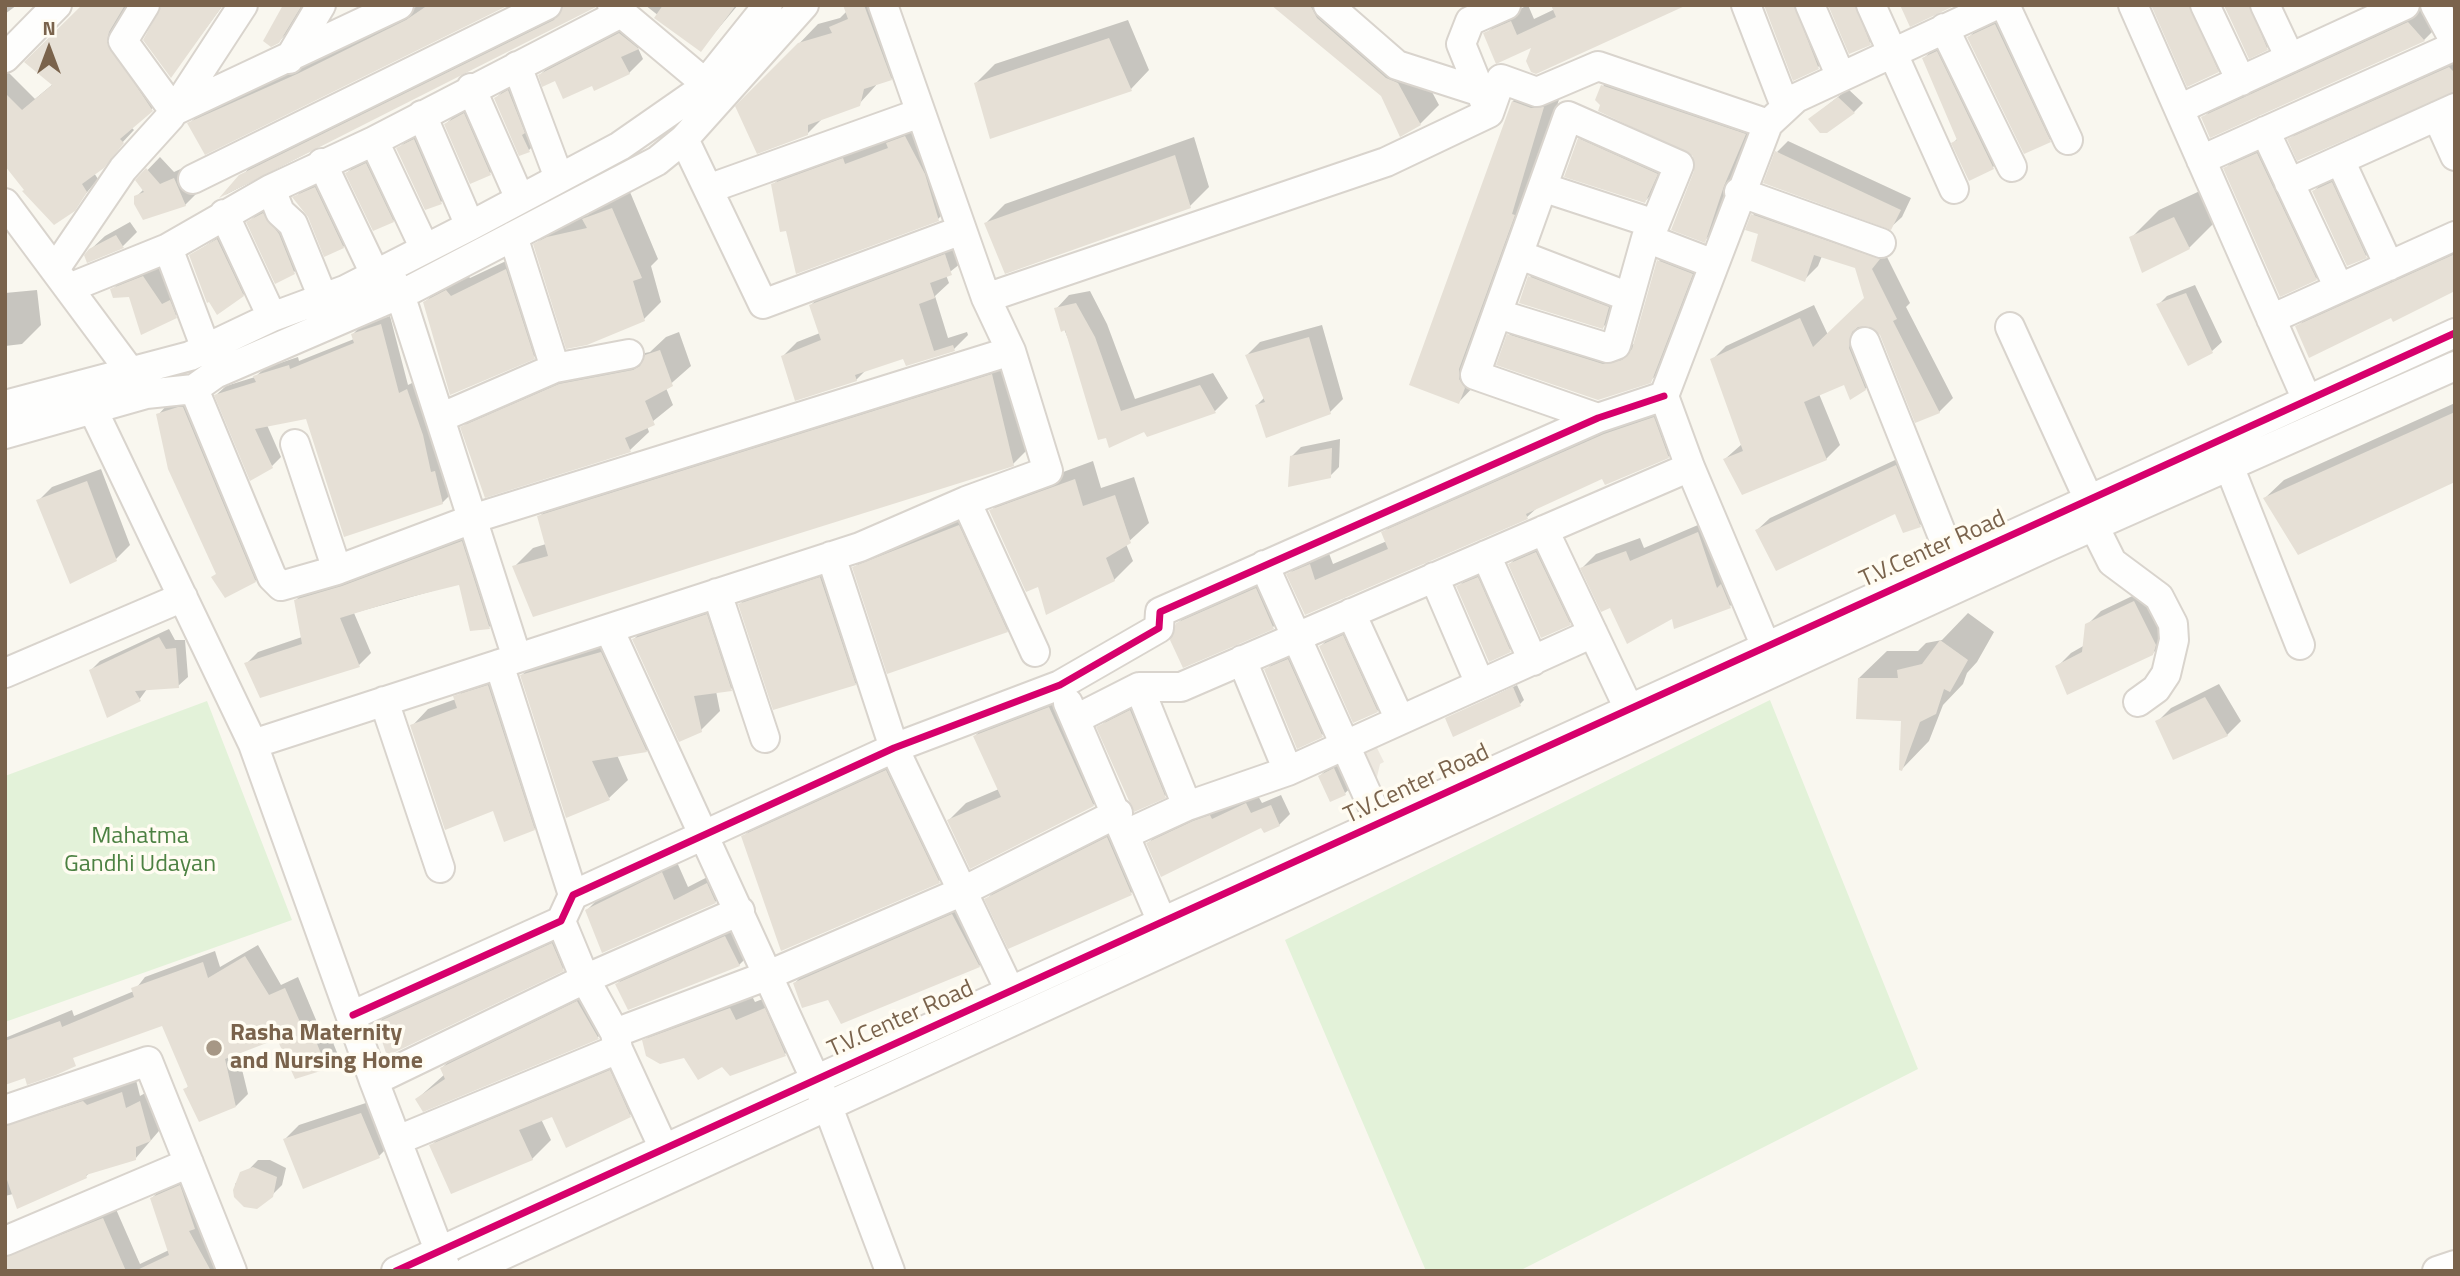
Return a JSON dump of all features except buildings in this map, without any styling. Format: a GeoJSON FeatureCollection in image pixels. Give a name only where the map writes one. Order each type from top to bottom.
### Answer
{"type":"FeatureCollection","features":[{"type":"Feature","properties":{"kind":"street"},"geometry":{"type":"LineString","coordinates":[[5,58],[57,5]]}},
{"type":"Feature","properties":{"kind":"street"},"geometry":{"type":"LineString","coordinates":[[145,5],[123,41],[174,111]]}},
{"type":"Feature","properties":{"kind":"street"},"geometry":{"type":"LineString","coordinates":[[62,279],[122,169],[174,111],[243,5]]}},
{"type":"Feature","properties":{"kind":"street"},"geometry":{"type":"LineString","coordinates":[[289,59],[321,5]]}},
{"type":"Feature","properties":{"kind":"street"},"geometry":{"type":"LineString","coordinates":[[174,111],[399,5]]}},
{"type":"Feature","properties":{"kind":"street"},"geometry":{"type":"LineString","coordinates":[[192,179],[547,5]]}},
{"type":"Feature","properties":{"kind":"street"},"geometry":{"type":"LineString","coordinates":[[5,434],[87,397],[139,383],[272,317],[345,290],[620,146],[705,83],[768,5]]}},
{"type":"Feature","properties":{"kind":"street"},"geometry":{"type":"LineString","coordinates":[[5,203],[139,383],[194,389],[215,374],[400,294],[657,161],[684,139],[804,5]]}},
{"type":"Feature","properties":{"kind":"street"},"geometry":{"type":"LineString","coordinates":[[253,744],[831,556],[1048,471],[1011,351],[986,299],[883,5]]}},
{"type":"Feature","properties":{"kind":"street"},"geometry":{"type":"LineString","coordinates":[[1328,5],[1397,65],[1485,103]]}},
{"type":"Feature","properties":{"kind":"street"},"geometry":{"type":"LineString","coordinates":[[1485,103],[1461,44],[1470,21],[1506,5]]}},
{"type":"Feature","properties":{"kind":"street"},"geometry":{"type":"LineString","coordinates":[[1746,5],[1776,115]]}},
{"type":"Feature","properties":{"kind":"street"},"geometry":{"type":"LineString","coordinates":[[1810,5],[1841,77]]}},
{"type":"Feature","properties":{"kind":"street"},"geometry":{"type":"LineString","coordinates":[[1871,5],[1954,189]]}},
{"type":"Feature","properties":{"kind":"street"},"geometry":{"type":"LineString","coordinates":[[1766,647],[1690,467],[1664,396],[1739,192],[1776,115],[1841,77],[1996,5]]}},
{"type":"Feature","properties":{"kind":"street"},"geometry":{"type":"LineString","coordinates":[[2006,5],[2068,140]]}},
{"type":"Feature","properties":{"kind":"street"},"geometry":{"type":"LineString","coordinates":[[2133,5],[2307,400]]}},
{"type":"Feature","properties":{"kind":"street"},"geometry":{"type":"LineString","coordinates":[[2205,5],[2241,81]]}},
{"type":"Feature","properties":{"kind":"street"},"geometry":{"type":"LineString","coordinates":[[2265,5],[2290,58]]}},
{"type":"Feature","properties":{"kind":"street"},"geometry":{"type":"LineString","coordinates":[[2179,109],[2405,5]]}},
{"type":"Feature","properties":{"kind":"street"},"geometry":{"type":"LineString","coordinates":[[2201,160],[2455,44],[2435,5]]}},
{"type":"Feature","properties":{"kind":"street"},"geometry":{"type":"LineString","coordinates":[[62,279],[168,248],[271,189],[374,141],[471,88],[629,12],[705,83]]}},
{"type":"Feature","properties":{"kind":"street"},"geometry":{"type":"LineString","coordinates":[[1944,28],[2012,167]]}},
{"type":"Feature","properties":{"kind":"street"},"geometry":{"type":"LineString","coordinates":[[517,66],[559,178]]}},
{"type":"Feature","properties":{"kind":"street"},"geometry":{"type":"LineString","coordinates":[[986,299],[1386,162],[1485,103],[1501,79],[1537,92],[1598,66],[1776,115]]}},
{"type":"Feature","properties":{"kind":"street"},"geometry":{"type":"LineString","coordinates":[[471,88],[520,198]]}},
{"type":"Feature","properties":{"kind":"street"},"geometry":{"type":"LineString","coordinates":[[2289,183],[2446,112],[2455,156]]}},
{"type":"Feature","properties":{"kind":"street"},"geometry":{"type":"LineString","coordinates":[[708,189],[920,113]]}},
{"type":"Feature","properties":{"kind":"street"},"geometry":{"type":"LineString","coordinates":[[422,115],[470,226]]}},
{"type":"Feature","properties":{"kind":"street"},"geometry":{"type":"LineString","coordinates":[[1498,314],[1608,348],[1616,345],[1651,231],[1679,165],[1568,116],[1521,255],[1498,314],[1475,375],[1598,418]]}},
{"type":"Feature","properties":{"kind":"street"},"geometry":{"type":"LineString","coordinates":[[2266,131],[2339,288]]}},
{"type":"Feature","properties":{"kind":"street"},"geometry":{"type":"LineString","coordinates":[[684,139],[763,304],[962,230]]}},
{"type":"Feature","properties":{"kind":"street"},"geometry":{"type":"LineString","coordinates":[[374,141],[424,247]]}},
{"type":"Feature","properties":{"kind":"street"},"geometry":{"type":"LineString","coordinates":[[2340,160],[2389,266]]}},
{"type":"Feature","properties":{"kind":"street"},"geometry":{"type":"LineString","coordinates":[[322,163],[381,271],[400,294],[475,518],[508,661],[573,895],[561,921],[352,1015]]}},
{"type":"Feature","properties":{"kind":"street"},"geometry":{"type":"LineString","coordinates":[[1545,188],[1651,231],[1713,264]]}},
{"type":"Feature","properties":{"kind":"street"},"geometry":{"type":"LineString","coordinates":[[271,189],[281,212],[293,224],[323,298]]}},
{"type":"Feature","properties":{"kind":"street"},"geometry":{"type":"LineString","coordinates":[[1739,192],[1881,243]]}},
{"type":"Feature","properties":{"kind":"street"},"geometry":{"type":"LineString","coordinates":[[224,214],[272,317]]}},
{"type":"Feature","properties":{"kind":"street"},"geometry":{"type":"LineString","coordinates":[[513,236],[555,368]]}},
{"type":"Feature","properties":{"kind":"street"},"geometry":{"type":"LineString","coordinates":[[2272,319],[2455,236]]}},
{"type":"Feature","properties":{"kind":"street"},"geometry":{"type":"LineString","coordinates":[[168,248],[206,349]]}},
{"type":"Feature","properties":{"kind":"street"},"geometry":{"type":"LineString","coordinates":[[1521,255],[1629,297]]}},
{"type":"Feature","properties":{"kind":"street"},"geometry":{"type":"LineString","coordinates":[[2010,327],[2112,562],[2159,597],[2173,624],[2174,640],[2166,674],[2156,689],[2138,702]]}},
{"type":"Feature","properties":{"kind":"street","name":"T.V.Center Road"},"geometry":{"type":"LineString","coordinates":[[468,1271],[828,1107],[2092,513],[2307,400],[2455,333]]}},
{"type":"Feature","properties":{"kind":"street"},"geometry":{"type":"LineString","coordinates":[[1865,342],[1953,562]]}},
{"type":"Feature","properties":{"kind":"street"},"geometry":{"type":"LineString","coordinates":[[194,389],[272,577],[281,586],[337,570],[475,518],[1011,351]]}},
{"type":"Feature","properties":{"kind":"street"},"geometry":{"type":"LineString","coordinates":[[440,418],[555,368],[629,354]]}},
{"type":"Feature","properties":{"kind":"street","name":"T.V.Center Road"},"geometry":{"type":"LineString","coordinates":[[396,1271],[443,1261],[664,1149],[1953,562],[2229,466],[2455,366]]}},
{"type":"Feature","properties":{"kind":"street"},"geometry":{"type":"LineString","coordinates":[[573,895],[894,748],[1060,685],[1159,628],[1160,612],[1598,418],[1664,396]]}},
{"type":"Feature","properties":{"kind":"street"},"geometry":{"type":"LineString","coordinates":[[5,405],[87,397]]}},
{"type":"Feature","properties":{"kind":"street"},"geometry":{"type":"LineString","coordinates":[[87,397],[253,744],[374,1081],[443,1261]]}},
{"type":"Feature","properties":{"kind":"street"},"geometry":{"type":"LineString","coordinates":[[295,444],[337,570]]}},
{"type":"Feature","properties":{"kind":"street"},"geometry":{"type":"LineString","coordinates":[[2229,466],[2300,645]]}},
{"type":"Feature","properties":{"kind":"street"},"geometry":{"type":"LineString","coordinates":[[1076,719],[1139,687],[1181,687],[1690,467]]}},
{"type":"Feature","properties":{"kind":"street"},"geometry":{"type":"LineString","coordinates":[[966,501],[1035,652]]}},
{"type":"Feature","properties":{"kind":"street"},"geometry":{"type":"LineString","coordinates":[[1544,530],[1629,709]]}},
{"type":"Feature","properties":{"kind":"street"},"geometry":{"type":"LineString","coordinates":[[1486,555],[1533,660]]}},
{"type":"Feature","properties":{"kind":"street"},"geometry":{"type":"LineString","coordinates":[[831,556],[894,748],[1010,991]]}},
{"type":"Feature","properties":{"kind":"street"},"geometry":{"type":"LineString","coordinates":[[1264,565],[1380,823]]}},
{"type":"Feature","properties":{"kind":"street"},"geometry":{"type":"LineString","coordinates":[[1434,577],[1480,684]]}},
{"type":"Feature","properties":{"kind":"street"},"geometry":{"type":"LineString","coordinates":[[718,593],[765,738]]}},
{"type":"Feature","properties":{"kind":"street"},"geometry":{"type":"LineString","coordinates":[[5,673],[183,597]]}},
{"type":"Feature","properties":{"kind":"street"},"geometry":{"type":"LineString","coordinates":[[1351,613],[1400,720]]}},
{"type":"Feature","properties":{"kind":"street"},"geometry":{"type":"LineString","coordinates":[[609,629],[828,1107],[890,1271]]}},
{"type":"Feature","properties":{"kind":"street"},"geometry":{"type":"LineString","coordinates":[[398,1140],[616,1041],[1122,823],[1187,806],[1289,771],[1593,633]]}},
{"type":"Feature","properties":{"kind":"street"},"geometry":{"type":"LineString","coordinates":[[1242,660],[1289,771]]}},
{"type":"Feature","properties":{"kind":"street"},"geometry":{"type":"LineString","coordinates":[[1060,685],[1122,823],[1162,922]]}},
{"type":"Feature","properties":{"kind":"street"},"geometry":{"type":"LineString","coordinates":[[1139,687],[1187,806]]}},
{"type":"Feature","properties":{"kind":"street"},"geometry":{"type":"LineString","coordinates":[[384,701],[440,868]]}},
{"type":"Feature","properties":{"kind":"street"},"geometry":{"type":"LineString","coordinates":[[374,1081],[585,979],[740,911]]}},
{"type":"Feature","properties":{"kind":"street"},"geometry":{"type":"LineString","coordinates":[[561,921],[664,1149]]}},
{"type":"Feature","properties":{"kind":"street"},"geometry":{"type":"LineString","coordinates":[[5,1110],[148,1061],[232,1271]]}},
{"type":"Feature","properties":{"kind":"street"},"geometry":{"type":"LineString","coordinates":[[5,1241],[189,1163]]}},
{"type":"Feature","properties":{"kind":"street"},"geometry":{"type":"LineString","coordinates":[[2437,1271],[2455,1265]]}},
{"type":"Feature","properties":{"kind":"shaded area"},"geometry":{"type":"Polygon","coordinates":[[[1376,746],[1384,762],[1380,764],[1376,781],[1354,756],[1376,746]]]}},
{"type":"Feature","properties":{"kind":"green space"},"geometry":{"type":"Polygon","coordinates":[[[1770,700],[1918,1069],[1519,1271],[1426,1271],[1285,940],[1770,700]]]}},
{"type":"Feature","properties":{"kind":"green space","name":"Mahatma Gandhi Udayan"},"geometry":{"type":"Polygon","coordinates":[[[207,701],[292,920],[5,1022],[5,776],[207,701]]]}},
{"type":"Feature","properties":{"kind":"cycle path"},"geometry":{"type":"LineString","coordinates":[[396,1271],[2455,333]]}},
{"type":"Feature","properties":{"kind":"cycle path"},"geometry":{"type":"LineString","coordinates":[[353,1015],[561,921],[573,895],[894,748],[1060,685],[1159,628],[1160,612],[1598,418],[1664,396]]}},
{"type":"Feature","properties":{"kind":"place","name":"Rasha Maternity and Nursing Home"},"geometry":{"type":"Point","coordinates":[214,1048]}}]}
